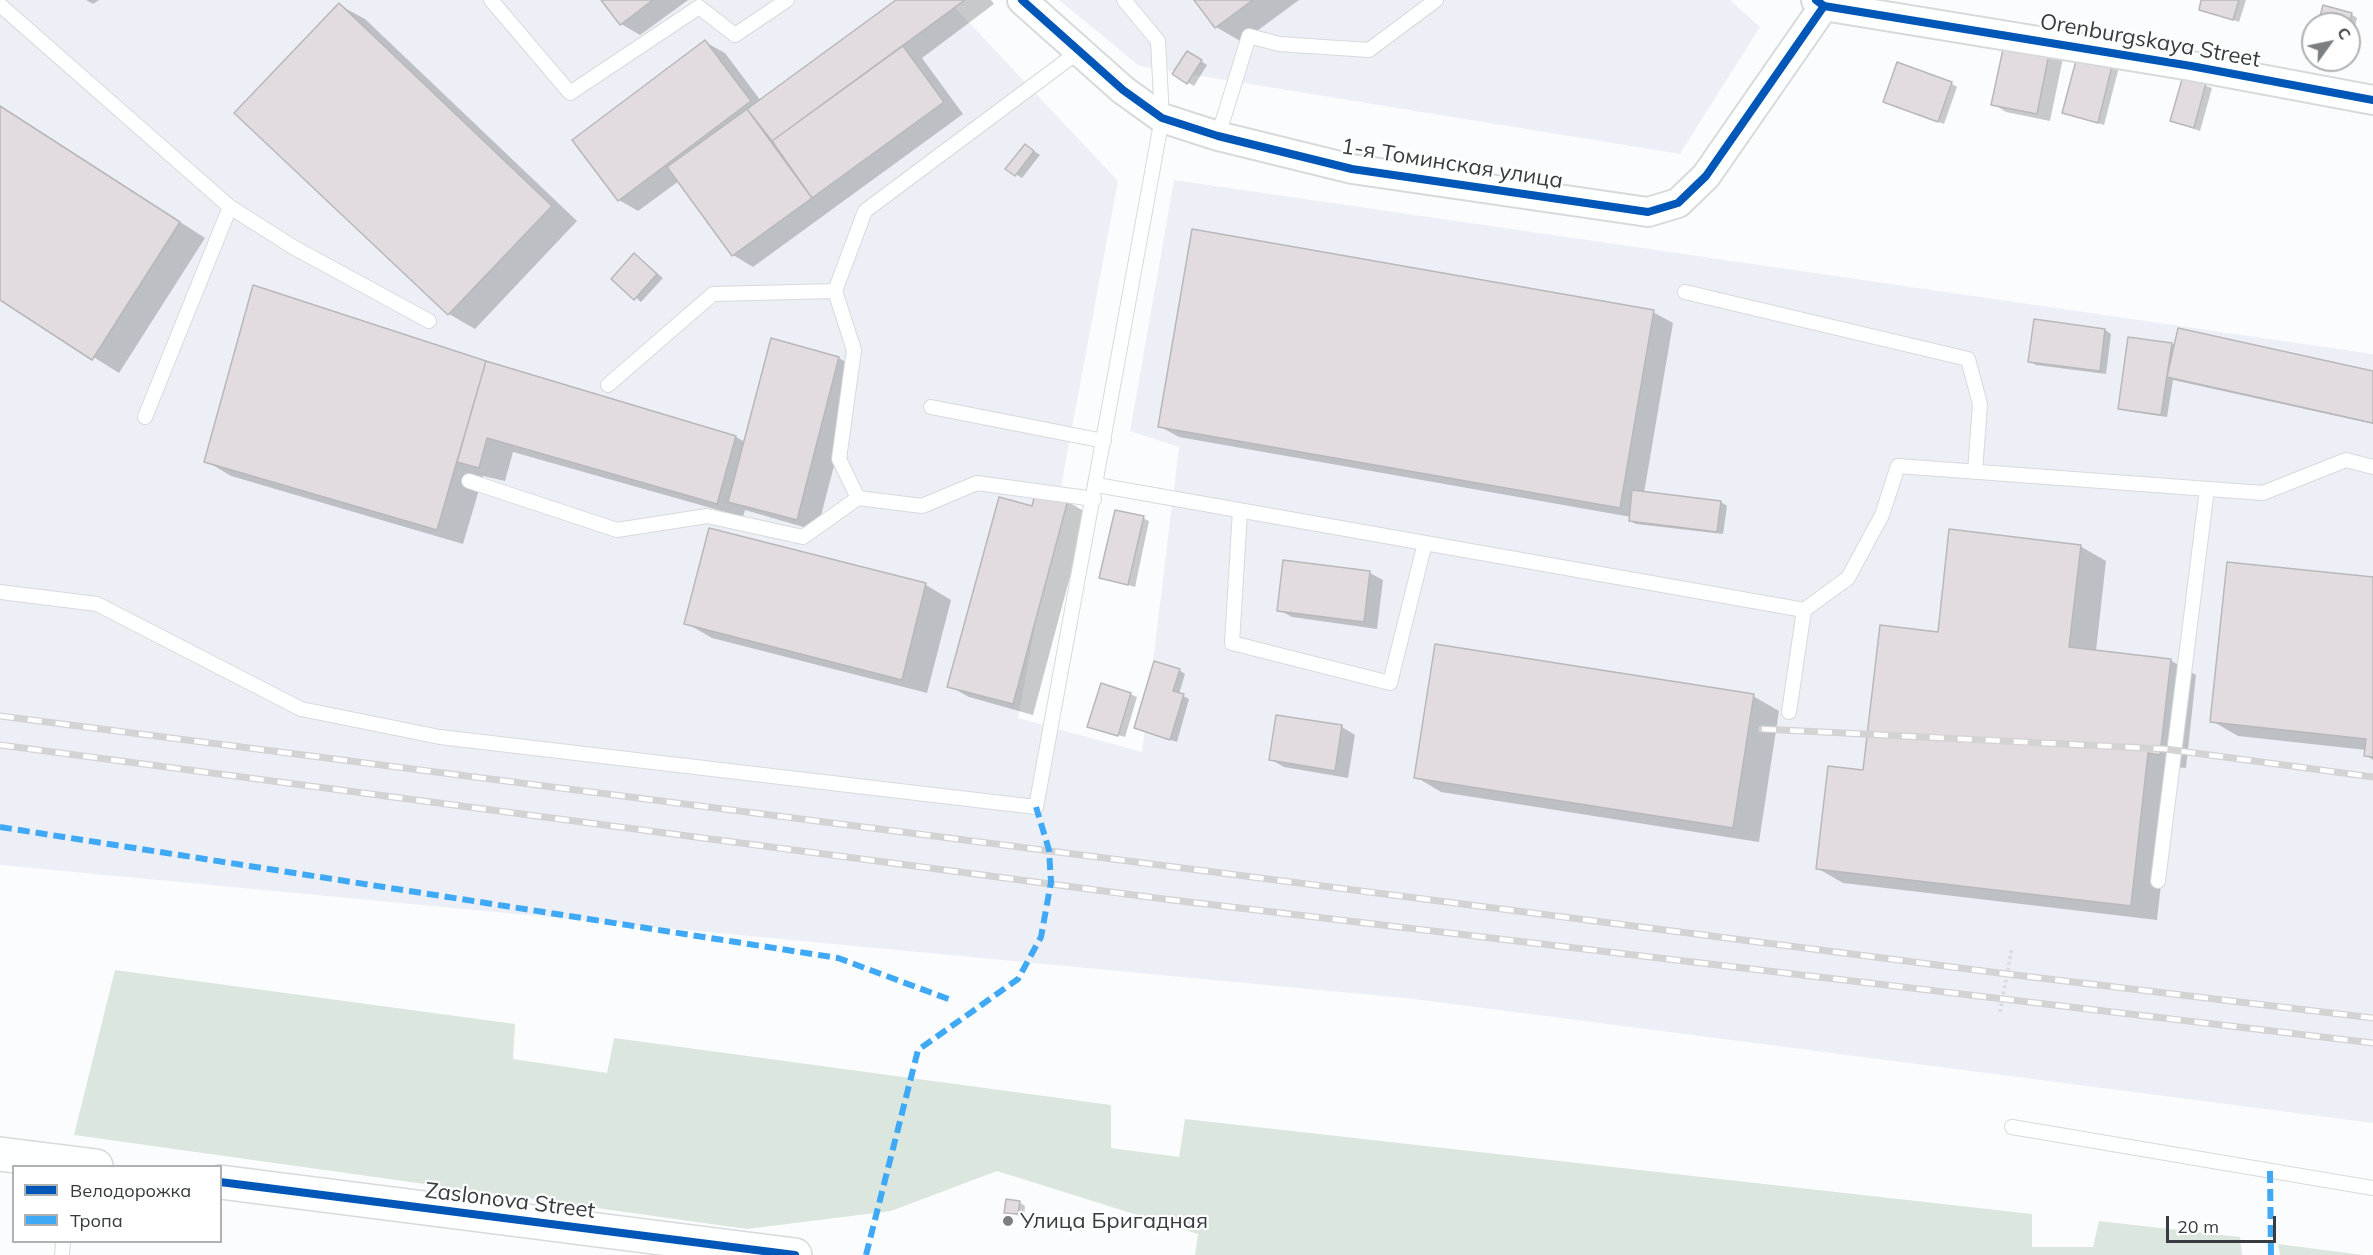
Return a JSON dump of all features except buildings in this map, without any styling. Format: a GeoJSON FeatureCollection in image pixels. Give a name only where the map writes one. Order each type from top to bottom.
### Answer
{"type":"FeatureCollection","features":[{"type":"Feature","properties":{"kind":"street","name":"1-я Томинская улица"},"geometry":{"type":"LineString","coordinates":[[1022,0],[1123,90],[1162,118],[1218,136],[1352,169],[1648,212],[1678,203],[1706,176],[1820,3]]}},
{"type":"Feature","properties":{"kind":"street","name":"Orenburgskaya Street"},"geometry":{"type":"LineString","coordinates":[[1820,3],[2191,66],[2373,100]]}},
{"type":"Feature","properties":{"kind":"street"},"geometry":{"type":"LineString","coordinates":[[0,1154],[77,1165]]}},
{"type":"Feature","properties":{"kind":"street","name":"Zaslonova Street"},"geometry":{"type":"LineString","coordinates":[[222,1182],[795,1255]]}},
{"type":"Feature","properties":{"kind":"lane"},"geometry":{"type":"LineString","coordinates":[[491,0],[570,93],[699,7],[735,35],[787,0]]}},
{"type":"Feature","properties":{"kind":"lane"},"geometry":{"type":"LineString","coordinates":[[0,592],[97,604],[301,709],[440,737],[1036,807],[1162,118],[1158,41],[1124,0]]}},
{"type":"Feature","properties":{"kind":"lane"},"geometry":{"type":"LineString","coordinates":[[1218,136],[1249,36],[1279,44],[1369,50],[1436,0]]}},
{"type":"Feature","properties":{"kind":"lane"},"geometry":{"type":"LineString","coordinates":[[0,5],[230,207],[293,247],[429,321]]}},
{"type":"Feature","properties":{"kind":"lane"},"geometry":{"type":"LineString","coordinates":[[858,498],[839,459],[854,350],[835,291],[865,211],[1078,52]]}},
{"type":"Feature","properties":{"kind":"lane"},"geometry":{"type":"LineString","coordinates":[[145,417],[230,207]]}},
{"type":"Feature","properties":{"kind":"lane"},"geometry":{"type":"LineString","coordinates":[[608,385],[713,294],[835,291]]}},
{"type":"Feature","properties":{"kind":"lane"},"geometry":{"type":"LineString","coordinates":[[1685,292],[1968,359],[1980,404],[1975,472]]}},
{"type":"Feature","properties":{"kind":"lane"},"geometry":{"type":"LineString","coordinates":[[931,407],[1104,441]]}},
{"type":"Feature","properties":{"kind":"lane"},"geometry":{"type":"LineString","coordinates":[[1789,712],[1804,610],[1848,578],[1882,515],[1898,466],[2263,494],[2346,460],[2373,467]]}},
{"type":"Feature","properties":{"kind":"lane"},"geometry":{"type":"LineString","coordinates":[[469,482],[617,530],[707,516],[803,537],[858,498],[922,506],[976,483],[1095,492],[1240,511],[1804,610]]}},
{"type":"Feature","properties":{"kind":"lane"},"geometry":{"type":"LineString","coordinates":[[2158,881],[2207,489]]}},
{"type":"Feature","properties":{"kind":"lane"},"geometry":{"type":"LineString","coordinates":[[1240,511],[1232,644],[1390,683],[1425,543]]}},
{"type":"Feature","properties":{"kind":"lane"},"geometry":{"type":"LineString","coordinates":[[2013,1127],[2373,1188]]}},
{"type":"Feature","properties":{"kind":"path"},"geometry":{"type":"LineString","coordinates":[[2000,1012],[2012,947]]}},
{"type":"Feature","properties":{"kind":"shaded area"},"geometry":{"type":"Polygon","coordinates":[[[0,0],[948,0],[1118,181],[1018,718],[1142,752],[1179,447],[1130,431],[1174,180],[2373,354],[2373,1123],[1414,999],[0,865],[0,0]]]}},
{"type":"Feature","properties":{"kind":"shaded area"},"geometry":{"type":"Polygon","coordinates":[[[1059,0],[1730,0],[1760,27],[1680,154],[1139,66],[1059,0]]]}},
{"type":"Feature","properties":{"kind":"shaded area"},"geometry":{"type":"Polygon","coordinates":[[[115,970],[515,1024],[513,1059],[607,1073],[614,1038],[1111,1105],[1111,1148],[1179,1157],[1185,1119],[2032,1214],[2032,1247],[2093,1247],[2099,1221],[2240,1237],[2242,1255],[1195,1255],[1198,1234],[997,1171],[891,1211],[747,1229],[74,1135],[115,970]]]}},
{"type":"Feature","properties":{"kind":"shaded area"},"geometry":{"type":"Polygon","coordinates":[[[2278,1244],[2363,1255],[2280,1255],[2278,1244]]]}},
{"type":"Feature","properties":{"kind":"railway"},"geometry":{"type":"LineString","coordinates":[[0,716],[2007,974],[2373,1018]]}},
{"type":"Feature","properties":{"kind":"railway"},"geometry":{"type":"LineString","coordinates":[[1762,729],[2165,749],[2373,777]]}},
{"type":"Feature","properties":{"kind":"railway"},"geometry":{"type":"LineString","coordinates":[[0,745],[1164,899],[2373,1043]]}},
{"type":"Feature","properties":{"kind":"marked path"},"geometry":{"type":"LineString","coordinates":[[866,1255],[918,1050],[1018,979],[1041,937],[1051,882],[1049,850],[1036,807]]}},
{"type":"Feature","properties":{"kind":"marked path"},"geometry":{"type":"LineString","coordinates":[[0,827],[838,958],[951,1000]]}},
{"type":"Feature","properties":{"kind":"marked path"},"geometry":{"type":"LineString","coordinates":[[2270,1171],[2271,1255]]}},
{"type":"Feature","properties":{"kind":"cycle path"},"geometry":{"type":"LineString","coordinates":[[1022,0],[1123,90],[1162,118],[1218,136],[1352,169],[1648,212],[1678,203],[1706,176],[1824,6]]}},
{"type":"Feature","properties":{"kind":"cycle path"},"geometry":{"type":"LineString","coordinates":[[1816,0],[1824,6],[2191,66],[2373,100]]}},
{"type":"Feature","properties":{"kind":"cycle path"},"geometry":{"type":"LineString","coordinates":[[222,1182],[795,1255]]}},
{"type":"Feature","properties":{"kind":"place","name":"Улица Бригадная"},"geometry":{"type":"Point","coordinates":[1008,1221]}}]}
